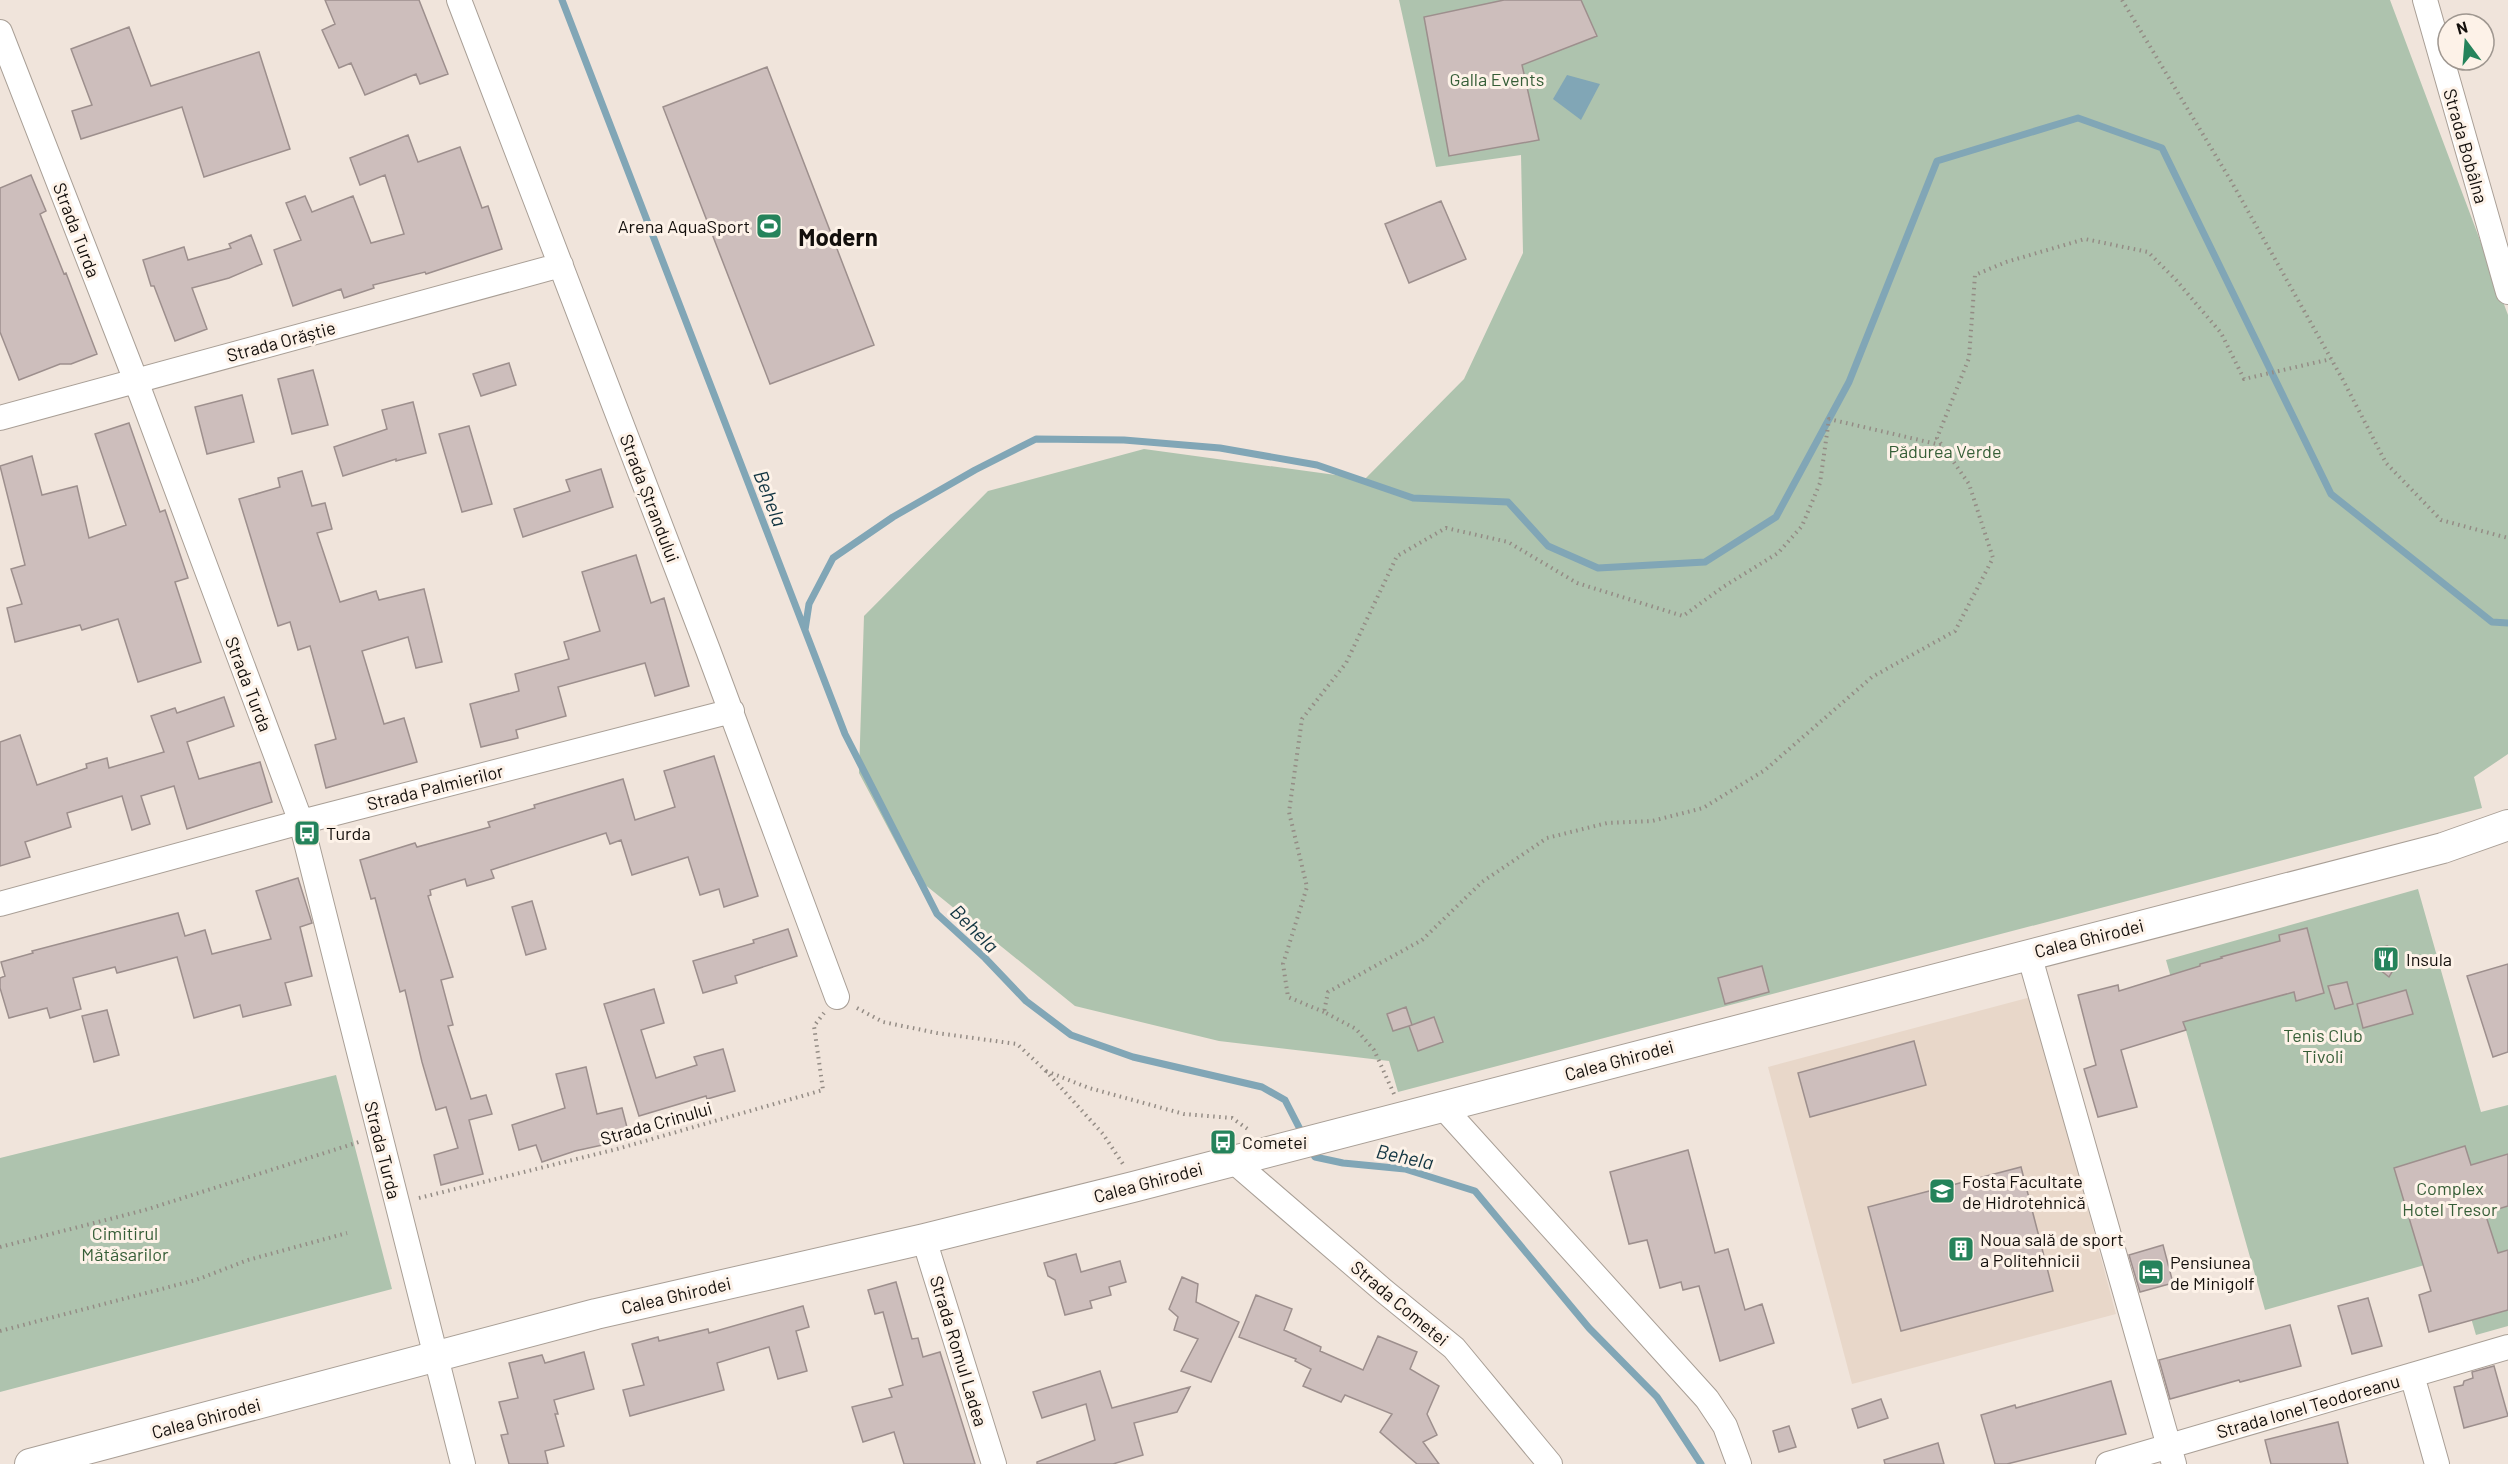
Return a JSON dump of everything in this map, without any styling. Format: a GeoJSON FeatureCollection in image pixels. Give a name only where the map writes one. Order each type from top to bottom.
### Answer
{"type":"FeatureCollection","features":[{"type":"Feature","properties":{"kind":"street","name":"Strada Ștrandului"},"geometry":{"type":"LineString","coordinates":[[459,0],[732,711],[837,997]]}},
{"type":"Feature","properties":{"kind":"street","name":"Strada Bobâlna"},"geometry":{"type":"LineString","coordinates":[[2425,0],[2508,292]]}},
{"type":"Feature","properties":{"kind":"street","name":"Strada Turda"},"geometry":{"type":"LineString","coordinates":[[0,32],[136,381],[301,822],[463,1464]]}},
{"type":"Feature","properties":{"kind":"street","name":"Strada Orăștie"},"geometry":{"type":"LineString","coordinates":[[0,418],[561,265]]}},
{"type":"Feature","properties":{"kind":"street","name":"Strada Palmierilor"},"geometry":{"type":"LineString","coordinates":[[0,904],[301,822],[732,711]]}},
{"type":"Feature","properties":{"kind":"street","name":"Calea Ghirodei"},"geometry":{"type":"LineString","coordinates":[[30,1464],[61,1460],[435,1356],[596,1314],[924,1239],[1133,1187],[2443,848],[2508,825]]}},
{"type":"Feature","properties":{"kind":"street"},"geometry":{"type":"LineString","coordinates":[[2029,954],[2172,1455]]}},
{"type":"Feature","properties":{"kind":"street"},"geometry":{"type":"LineString","coordinates":[[1442,1106],[1707,1399],[1725,1426],[1739,1464]]}},
{"type":"Feature","properties":{"kind":"street","name":"Strada Cometei"},"geometry":{"type":"LineString","coordinates":[[1232,1160],[1454,1348],[1550,1464]]}},
{"type":"Feature","properties":{"kind":"street","name":"Strada Romul Ladea"},"geometry":{"type":"LineString","coordinates":[[924,1239],[994,1464]]}},
{"type":"Feature","properties":{"kind":"street","name":"Strada Ionel Teodoreanu"},"geometry":{"type":"LineString","coordinates":[[2108,1464],[2172,1455],[2412,1375],[2508,1347]]}},
{"type":"Feature","properties":{"kind":"street"},"geometry":{"type":"LineString","coordinates":[[2412,1375],[2437,1464]]}},
{"type":"Feature","properties":{"kind":"path"},"geometry":{"type":"LineString","coordinates":[[2122,0],[2231,181],[2331,359],[2386,463],[2441,520],[2508,538]]}},
{"type":"Feature","properties":{"kind":"path"},"geometry":{"type":"LineString","coordinates":[[1324,1012],[1328,992],[1422,940],[1482,882],[1547,838],[1607,823],[1652,821],[1703,808],[1765,770],[1872,677],[1955,631],[1993,558],[1969,484],[1937,438],[1969,358],[1975,275],[2006,262],[2085,239],[2148,252],[2176,280],[2221,333],[2244,379],[2331,359]]}},
{"type":"Feature","properties":{"kind":"path"},"geometry":{"type":"LineString","coordinates":[[1395,1095],[1374,1050],[1356,1029],[1288,997],[1283,964],[1307,887],[1289,812],[1302,719],[1346,663],[1397,556],[1446,528],[1508,542],[1577,583],[1683,616],[1723,587],[1778,553],[1803,526],[1820,483],[1829,419],[1942,445]]}},
{"type":"Feature","properties":{"kind":"path"},"geometry":{"type":"LineString","coordinates":[[837,997],[884,1022],[937,1033],[1017,1044],[1045,1070],[1103,1134],[1122,1163],[1133,1187]]}},
{"type":"Feature","properties":{"kind":"path","name":"Strada Crinului"},"geometry":{"type":"LineString","coordinates":[[397,1203],[616,1149],[823,1090],[814,1026],[837,997]]}},
{"type":"Feature","properties":{"kind":"path"},"geometry":{"type":"LineString","coordinates":[[1045,1070],[1089,1088],[1184,1114],[1232,1118],[1274,1149]]}},
{"type":"Feature","properties":{"kind":"path"},"geometry":{"type":"LineString","coordinates":[[0,1247],[145,1210],[380,1136]]}},
{"type":"Feature","properties":{"kind":"path"},"geometry":{"type":"LineString","coordinates":[[0,1331],[196,1280],[248,1260],[347,1233]]}},
{"type":"Feature","properties":{"kind":"shaded area","name":"Fosta Facultate de Hidrotehnică"},"geometry":{"type":"Polygon","coordinates":[[[2031,997],[2116,1314],[1852,1384],[1768,1067],[2031,997]]]}},
{"type":"Feature","properties":{"kind":"green space","name":"Pădurea Verde"},"geometry":{"type":"Polygon","coordinates":[[[1399,0],[2390,0],[2508,315],[2508,754],[2474,777],[2482,808],[1398,1092],[1389,1061],[1219,1041],[1075,1006],[913,875],[859,773],[864,616],[988,491],[1144,449],[1365,479],[1464,379],[1523,253],[1521,155],[1436,167],[1399,0]]]}},
{"type":"Feature","properties":{"kind":"green space","name":"Tenis Club Tivoli"},"geometry":{"type":"Polygon","coordinates":[[[2418,889],[2481,1112],[2508,1105],[2508,1326],[2476,1335],[2453,1257],[2265,1310],[2166,960],[2418,889]]]}},
{"type":"Feature","properties":{"kind":"green space","name":"Cimitirul Mătăsarilor"},"geometry":{"type":"Polygon","coordinates":[[[336,1075],[392,1289],[0,1392],[0,1158],[336,1075]]]}},
{"type":"Feature","properties":{"kind":"water"},"geometry":{"type":"Polygon","coordinates":[[[1567,75],[1600,84],[1581,120],[1553,99],[1567,75]]]}},
{"type":"Feature","properties":{"kind":"building"},"geometry":{"type":"Polygon","coordinates":[[[325,0],[419,0],[448,74],[420,84],[416,74],[365,95],[351,63],[339,68],[322,30],[335,24],[325,0]]]}},
{"type":"Feature","properties":{"kind":"building","name":"Galla Events"},"geometry":{"type":"Polygon","coordinates":[[[1504,0],[1581,0],[1597,36],[1522,65],[1539,140],[1449,156],[1424,17],[1504,0]]]}},
{"type":"Feature","properties":{"kind":"building"},"geometry":{"type":"Polygon","coordinates":[[[129,27],[151,86],[259,52],[290,149],[204,177],[182,107],[81,139],[72,111],[92,105],[71,49],[129,27]]]}},
{"type":"Feature","properties":{"kind":"building","name":"Arena AquaSport"},"geometry":{"type":"Polygon","coordinates":[[[767,67],[874,345],[770,384],[663,107],[767,67]]]}},
{"type":"Feature","properties":{"kind":"building"},"geometry":{"type":"Polygon","coordinates":[[[408,135],[418,162],[460,147],[482,208],[488,206],[502,249],[426,274],[425,272],[373,285],[374,288],[344,298],[341,289],[293,306],[274,250],[301,240],[286,203],[305,196],[312,212],[353,196],[371,243],[404,234],[385,175],[360,185],[350,158],[408,135]]]}},
{"type":"Feature","properties":{"kind":"building"},"geometry":{"type":"Polygon","coordinates":[[[31,175],[46,211],[40,214],[64,274],[66,273],[97,354],[71,364],[60,364],[19,380],[0,332],[0,188],[31,175]]]}},
{"type":"Feature","properties":{"kind":"building"},"geometry":{"type":"Polygon","coordinates":[[[1441,201],[1466,259],[1409,283],[1385,224],[1441,201]]]}},
{"type":"Feature","properties":{"kind":"building"},"geometry":{"type":"Polygon","coordinates":[[[251,235],[262,264],[229,278],[192,288],[207,329],[175,341],[154,286],[151,286],[143,260],[184,247],[188,260],[231,248],[229,244],[251,235]]]}},
{"type":"Feature","properties":{"kind":"building"},"geometry":{"type":"Polygon","coordinates":[[[509,363],[516,385],[481,396],[473,374],[509,363]]]}},
{"type":"Feature","properties":{"kind":"building"},"geometry":{"type":"Polygon","coordinates":[[[313,370],[328,425],[292,434],[278,379],[313,370]]]}},
{"type":"Feature","properties":{"kind":"building"},"geometry":{"type":"Polygon","coordinates":[[[242,395],[254,442],[207,454],[195,407],[242,395]]]}},
{"type":"Feature","properties":{"kind":"building"},"geometry":{"type":"Polygon","coordinates":[[[413,402],[426,453],[396,461],[396,459],[343,476],[334,447],[387,429],[382,410],[413,402]]]}},
{"type":"Feature","properties":{"kind":"building"},"geometry":{"type":"Polygon","coordinates":[[[129,423],[160,512],[165,510],[188,578],[175,582],[201,662],[138,682],[118,619],[82,630],[80,625],[15,642],[7,608],[22,604],[11,569],[25,565],[0,466],[32,456],[42,495],[77,486],[89,538],[126,525],[95,434],[129,423]]]}},
{"type":"Feature","properties":{"kind":"building"},"geometry":{"type":"Polygon","coordinates":[[[469,426],[492,504],[462,512],[439,434],[469,426]]]}},
{"type":"Feature","properties":{"kind":"building"},"geometry":{"type":"Polygon","coordinates":[[[601,469],[613,507],[523,537],[514,509],[570,491],[566,480],[601,469]]]}},
{"type":"Feature","properties":{"kind":"building"},"geometry":{"type":"Polygon","coordinates":[[[302,471],[312,506],[325,503],[332,529],[317,533],[340,602],[376,591],[379,600],[424,589],[442,662],[416,668],[408,637],[362,651],[384,724],[404,718],[417,762],[326,788],[315,745],[336,739],[310,646],[298,650],[290,622],[278,626],[239,499],[280,487],[278,478],[302,471]]]}},
{"type":"Feature","properties":{"kind":"building"},"geometry":{"type":"Polygon","coordinates":[[[636,555],[651,603],[664,598],[689,686],[655,696],[645,663],[558,687],[566,716],[516,730],[518,738],[481,747],[470,704],[519,691],[515,674],[569,659],[564,642],[600,631],[582,572],[636,555]]]}},
{"type":"Feature","properties":{"kind":"building"},"geometry":{"type":"Polygon","coordinates":[[[224,697],[234,726],[187,742],[199,779],[260,762],[272,802],[187,829],[174,786],[141,796],[150,824],[132,830],[122,796],[67,813],[71,827],[25,842],[30,857],[0,866],[0,742],[20,735],[37,785],[87,768],[86,764],[107,758],[109,768],[164,752],[151,716],[175,708],[177,713],[224,697]]]}},
{"type":"Feature","properties":{"kind":"building"},"geometry":{"type":"Polygon","coordinates":[[[714,756],[758,896],[724,907],[719,889],[700,895],[688,857],[632,875],[621,840],[610,844],[606,833],[491,870],[494,878],[467,886],[465,879],[430,890],[431,895],[428,896],[453,977],[441,980],[453,1025],[448,1026],[471,1099],[486,1095],[492,1114],[469,1120],[483,1174],[441,1185],[434,1155],[458,1148],[446,1107],[436,1110],[405,990],[400,992],[375,898],[371,899],[360,860],[415,843],[417,847],[490,827],[488,822],[535,808],[534,805],[623,779],[635,820],[675,807],[664,771],[714,756]]]}},
{"type":"Feature","properties":{"kind":"building"},"geometry":{"type":"Polygon","coordinates":[[[298,878],[312,923],[300,927],[312,976],[285,983],[291,1005],[243,1017],[240,1005],[194,1018],[177,957],[117,973],[115,967],[73,978],[81,1009],[50,1018],[47,1008],[9,1018],[0,988],[0,978],[5,976],[1,962],[33,953],[32,951],[178,913],[185,936],[205,930],[212,954],[271,939],[256,891],[298,878]]]}},
{"type":"Feature","properties":{"kind":"building"},"geometry":{"type":"Polygon","coordinates":[[[532,901],[546,949],[526,955],[512,907],[532,901]]]}},
{"type":"Feature","properties":{"kind":"building"},"geometry":{"type":"Polygon","coordinates":[[[2307,928],[2324,993],[2296,1001],[2294,992],[2183,1022],[2186,1030],[2121,1050],[2137,1107],[2098,1117],[2084,1069],[2096,1065],[2078,995],[2118,985],[2119,991],[2200,966],[2200,964],[2221,957],[2280,941],[2279,935],[2307,928]]]}},
{"type":"Feature","properties":{"kind":"building"},"geometry":{"type":"Polygon","coordinates":[[[788,929],[797,956],[735,976],[737,983],[703,993],[693,961],[754,943],[753,940],[788,929]]]}},
{"type":"Feature","properties":{"kind":"building"},"geometry":{"type":"Polygon","coordinates":[[[2387,946],[2393,949],[2398,962],[2389,977],[2375,966],[2373,960],[2380,948],[2387,946]]]}},
{"type":"Feature","properties":{"kind":"building"},"geometry":{"type":"Polygon","coordinates":[[[2508,964],[2508,1052],[2493,1057],[2467,976],[2508,964]]]}},
{"type":"Feature","properties":{"kind":"building"},"geometry":{"type":"Polygon","coordinates":[[[1762,966],[1769,992],[1725,1004],[1718,978],[1762,966]]]}},
{"type":"Feature","properties":{"kind":"building"},"geometry":{"type":"Polygon","coordinates":[[[2347,982],[2353,1004],[2335,1009],[2328,986],[2347,982]]]}},
{"type":"Feature","properties":{"kind":"building"},"geometry":{"type":"Polygon","coordinates":[[[654,989],[664,1023],[641,1030],[656,1078],[697,1065],[694,1057],[723,1049],[735,1091],[707,1099],[706,1096],[639,1116],[604,1004],[654,989]]]}},
{"type":"Feature","properties":{"kind":"building"},"geometry":{"type":"Polygon","coordinates":[[[2406,990],[2413,1014],[2363,1028],[2357,1004],[2406,990]]]}},
{"type":"Feature","properties":{"kind":"building"},"geometry":{"type":"Polygon","coordinates":[[[1406,1007],[1412,1025],[1393,1031],[1387,1014],[1406,1007]]]}},
{"type":"Feature","properties":{"kind":"building"},"geometry":{"type":"Polygon","coordinates":[[[107,1010],[119,1055],[94,1062],[82,1016],[107,1010]]]}},
{"type":"Feature","properties":{"kind":"building"},"geometry":{"type":"Polygon","coordinates":[[[1434,1017],[1443,1042],[1418,1051],[1409,1026],[1434,1017]]]}},
{"type":"Feature","properties":{"kind":"building"},"geometry":{"type":"Polygon","coordinates":[[[1914,1041],[1926,1085],[1810,1117],[1798,1073],[1914,1041]]]}},
{"type":"Feature","properties":{"kind":"building"},"geometry":{"type":"Polygon","coordinates":[[[586,1067],[597,1114],[622,1108],[630,1139],[575,1151],[542,1162],[536,1145],[519,1150],[512,1125],[565,1108],[556,1074],[586,1067]]]}},
{"type":"Feature","properties":{"kind":"building","name":"Complex Hotel Tresor"},"geometry":{"type":"Polygon","coordinates":[[[2465,1146],[2471,1165],[2508,1154],[2508,1206],[2485,1213],[2498,1253],[2508,1250],[2508,1310],[2429,1332],[2419,1295],[2431,1291],[2394,1168],[2465,1146]]]}},
{"type":"Feature","properties":{"kind":"building"},"geometry":{"type":"Polygon","coordinates":[[[1688,1150],[1715,1253],[1728,1249],[1745,1310],[1762,1304],[1774,1343],[1720,1361],[1699,1286],[1683,1290],[1681,1282],[1660,1288],[1647,1240],[1629,1244],[1610,1172],[1688,1150]]]}},
{"type":"Feature","properties":{"kind":"building","name":"Noua sală de sport a Politehnicii"},"geometry":{"type":"Polygon","coordinates":[[[2021,1167],[2053,1291],[1901,1331],[1868,1207],[2021,1167]]]}},
{"type":"Feature","properties":{"kind":"building","name":"Pensiunea de Minigolf"},"geometry":{"type":"Polygon","coordinates":[[[2163,1245],[2173,1283],[2140,1292],[2129,1255],[2163,1245]]]}},
{"type":"Feature","properties":{"kind":"building"},"geometry":{"type":"Polygon","coordinates":[[[1076,1254],[1081,1272],[1120,1261],[1126,1282],[1109,1287],[1111,1295],[1090,1301],[1092,1308],[1065,1315],[1055,1280],[1048,1276],[1044,1263],[1076,1254]]]}},
{"type":"Feature","properties":{"kind":"building"},"geometry":{"type":"Polygon","coordinates":[[[1182,1277],[1198,1284],[1196,1302],[1239,1322],[1211,1382],[1181,1371],[1198,1339],[1174,1330],[1178,1317],[1169,1309],[1182,1277]]]}},
{"type":"Feature","properties":{"kind":"building"},"geometry":{"type":"Polygon","coordinates":[[[896,1282],[912,1339],[918,1338],[923,1357],[940,1352],[975,1464],[904,1464],[894,1432],[863,1442],[852,1407],[892,1397],[889,1389],[903,1385],[883,1312],[875,1314],[868,1290],[896,1282]]]}},
{"type":"Feature","properties":{"kind":"building"},"geometry":{"type":"Polygon","coordinates":[[[1256,1295],[1292,1309],[1284,1330],[1321,1347],[1320,1351],[1363,1370],[1378,1336],[1417,1352],[1410,1369],[1439,1386],[1427,1414],[1437,1435],[1423,1442],[1439,1464],[1417,1464],[1380,1432],[1392,1414],[1345,1395],[1341,1402],[1303,1386],[1311,1369],[1295,1361],[1296,1359],[1239,1337],[1256,1295]]]}},
{"type":"Feature","properties":{"kind":"building"},"geometry":{"type":"Polygon","coordinates":[[[2368,1298],[2382,1346],[2352,1354],[2338,1306],[2368,1298]]]}},
{"type":"Feature","properties":{"kind":"building"},"geometry":{"type":"Polygon","coordinates":[[[803,1306],[809,1327],[796,1331],[807,1371],[778,1379],[769,1347],[717,1363],[724,1390],[630,1416],[623,1390],[644,1385],[632,1344],[658,1337],[659,1341],[708,1329],[709,1333],[803,1306]]]}},
{"type":"Feature","properties":{"kind":"building"},"geometry":{"type":"Polygon","coordinates":[[[2290,1325],[2301,1366],[2170,1399],[2159,1360],[2290,1325]]]}},
{"type":"Feature","properties":{"kind":"building"},"geometry":{"type":"Polygon","coordinates":[[[584,1352],[594,1389],[554,1400],[558,1414],[555,1414],[564,1446],[545,1451],[548,1464],[509,1464],[501,1435],[508,1434],[499,1402],[518,1398],[509,1363],[542,1355],[545,1363],[584,1352]]]}},
{"type":"Feature","properties":{"kind":"building"},"geometry":{"type":"Polygon","coordinates":[[[2494,1366],[2508,1416],[2464,1428],[2454,1387],[2463,1385],[2464,1381],[2473,1378],[2472,1372],[2494,1366]]]}},
{"type":"Feature","properties":{"kind":"building"},"geometry":{"type":"Polygon","coordinates":[[[1100,1371],[1112,1408],[1190,1387],[1177,1412],[1134,1423],[1143,1455],[1113,1464],[1037,1464],[1037,1462],[1095,1440],[1086,1404],[1042,1418],[1033,1392],[1100,1371]]]}},
{"type":"Feature","properties":{"kind":"building"},"geometry":{"type":"Polygon","coordinates":[[[2111,1381],[2126,1434],[2007,1464],[1995,1464],[1981,1415],[2015,1405],[2016,1408],[2111,1381]]]}},
{"type":"Feature","properties":{"kind":"building"},"geometry":{"type":"Polygon","coordinates":[[[1881,1399],[1888,1418],[1858,1428],[1852,1409],[1881,1399]]]}},
{"type":"Feature","properties":{"kind":"building"},"geometry":{"type":"Polygon","coordinates":[[[2338,1422],[2348,1464],[2271,1464],[2265,1440],[2338,1422]]]}},
{"type":"Feature","properties":{"kind":"building"},"geometry":{"type":"Polygon","coordinates":[[[1789,1426],[1796,1447],[1779,1452],[1773,1431],[1789,1426]]]}},
{"type":"Feature","properties":{"kind":"building"},"geometry":{"type":"Polygon","coordinates":[[[1938,1443],[1944,1464],[1885,1464],[1884,1460],[1938,1443]]]}},
{"type":"Feature","properties":{"kind":"waterway","name":"Behela"},"geometry":{"type":"LineString","coordinates":[[562,0],[845,734],[937,914],[985,958],[1026,1001],[1071,1035],[1133,1057],[1262,1087],[1285,1100],[1303,1135]]}},
{"type":"Feature","properties":{"kind":"waterway"},"geometry":{"type":"LineString","coordinates":[[805,630],[809,604],[833,558],[893,517],[975,470],[1036,439],[1124,440],[1220,448],[1317,465],[1413,498],[1508,502],[1548,546],[1598,568],[1705,562],[1776,517],[1849,382],[1937,161],[2078,118],[2162,148],[2331,494],[2492,622],[2508,623]]}},
{"type":"Feature","properties":{"kind":"waterway","name":"Behela"},"geometry":{"type":"LineString","coordinates":[[1310,1148],[1315,1157],[1343,1163],[1405,1169],[1475,1191],[1589,1328],[1657,1397],[1701,1464]]}},
{"type":"Feature","properties":{"kind":"place","name":"Arena AquaSport"},"geometry":{"type":"Point","coordinates":[769,226]}},
{"type":"Feature","properties":{"kind":"place","name":"Turda"},"geometry":{"type":"Point","coordinates":[307,833]}},
{"type":"Feature","properties":{"kind":"place","name":"Insula"},"geometry":{"type":"Point","coordinates":[2386,959]}},
{"type":"Feature","properties":{"kind":"place","name":"Cometei"},"geometry":{"type":"Point","coordinates":[1223,1142]}},
{"type":"Feature","properties":{"kind":"place","name":"Fosta Facultate de Hidrotehnică"},"geometry":{"type":"Point","coordinates":[1942,1191]}},
{"type":"Feature","properties":{"kind":"place","name":"Noua sală de sport a Politehnicii"},"geometry":{"type":"Point","coordinates":[1961,1249]}},
{"type":"Feature","properties":{"kind":"place","name":"Pensiunea de Minigolf"},"geometry":{"type":"Point","coordinates":[2151,1272]}},
{"type":"Feature","properties":{"kind":"district","name":"Modern"},"geometry":{"type":"Point","coordinates":[838,236]}}]}
